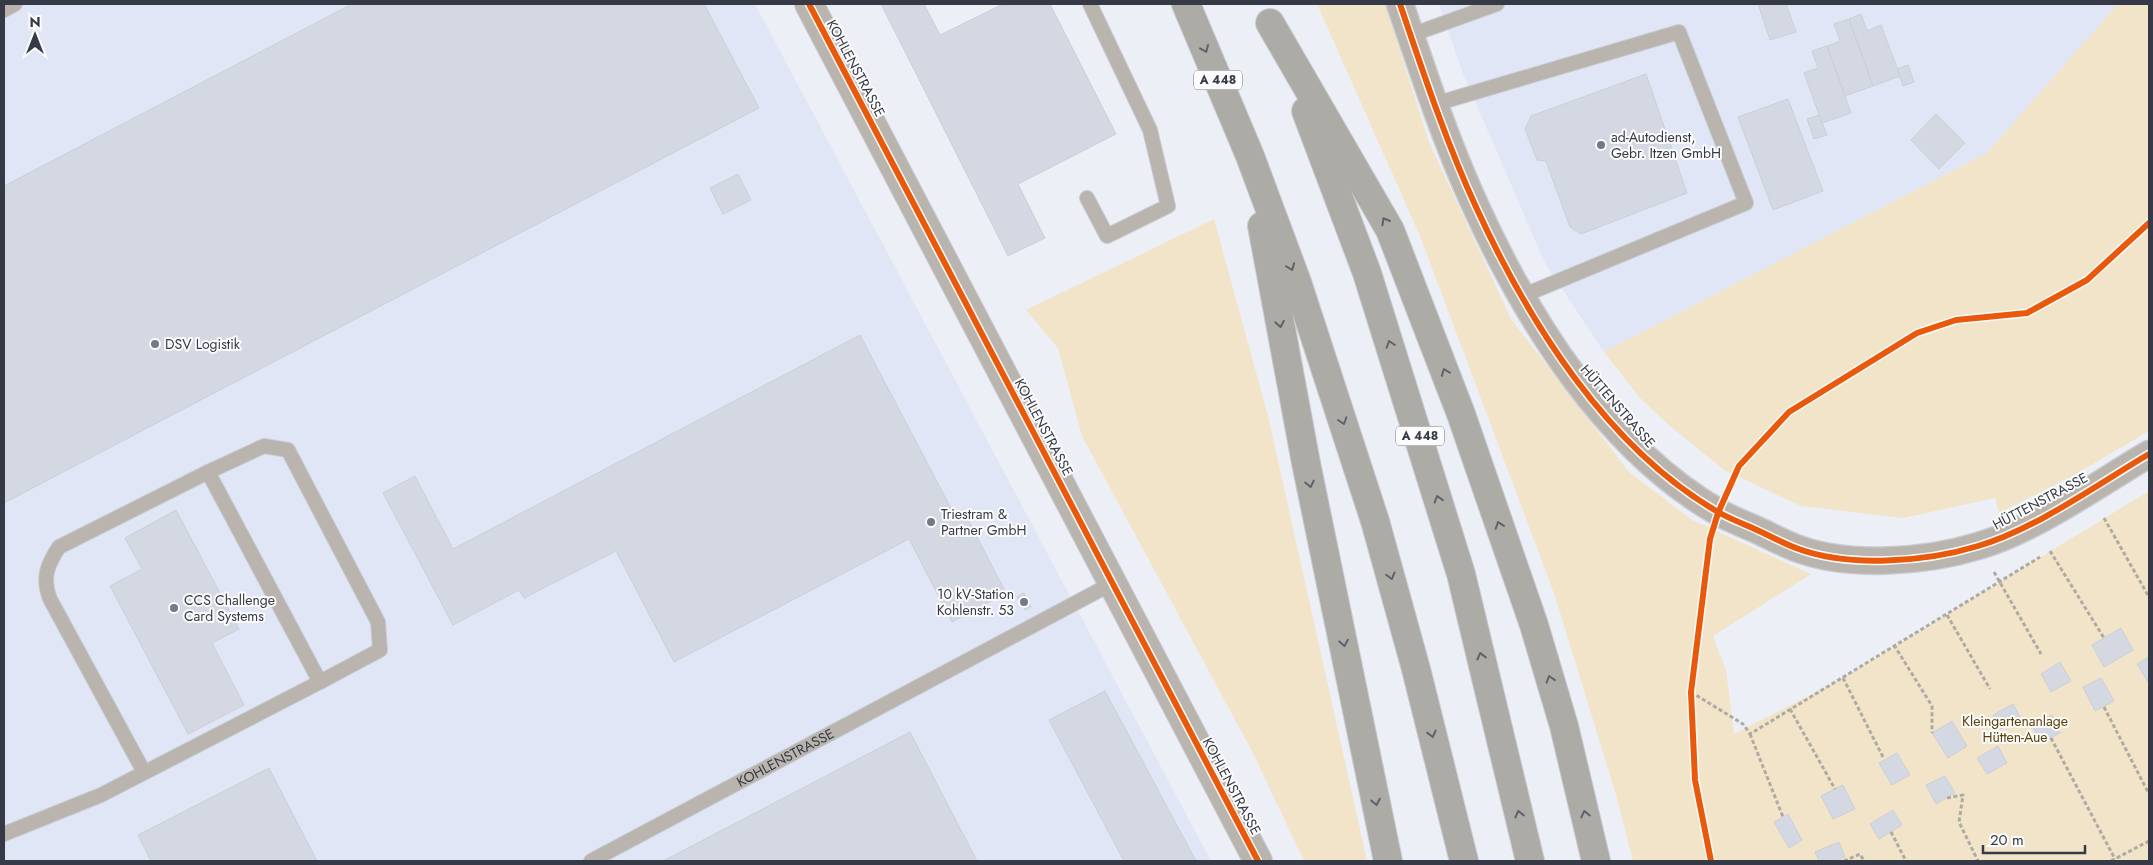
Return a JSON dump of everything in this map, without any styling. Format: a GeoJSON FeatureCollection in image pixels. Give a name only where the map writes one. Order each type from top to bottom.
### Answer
{"type":"FeatureCollection","features":[{"type":"Feature","properties":{"kind":"highway","name":"A 448"},"geometry":{"type":"LineString","coordinates":[[1186,4],[1250,156],[1297,282],[1375,521],[1416,669],[1464,861]]}},
{"type":"Feature","properties":{"kind":"highway","name":"A 448"},"geometry":{"type":"LineString","coordinates":[[1266,13],[1368,273],[1415,421],[1461,574],[1530,861]]}},
{"type":"Feature","properties":{"kind":"highway"},"geometry":{"type":"LineString","coordinates":[[1266,13],[1394,239],[1461,414],[1534,626],[1564,726],[1596,861]]}},
{"type":"Feature","properties":{"kind":"highway"},"geometry":{"type":"LineString","coordinates":[[1250,156],[1306,463],[1388,861]]}},
{"type":"Feature","properties":{"kind":"street","name":"KOHLENSTRASSE"},"geometry":{"type":"LineString","coordinates":[[809,4],[1111,584],[1258,861]]}},
{"type":"Feature","properties":{"kind":"street","name":"HÜTTENSTRASSE"},"geometry":{"type":"LineString","coordinates":[[1400,4],[1436,104],[1476,206],[1522,296],[1552,344],[1585,391],[1636,450],[1680,486],[1718,513],[1798,549],[1829,556],[1900,559],[1943,555],[1980,546],[2038,520],[2149,454]]}},
{"type":"Feature","properties":{"kind":"lane"},"geometry":{"type":"LineString","coordinates":[[4,10],[16,4]]}},
{"type":"Feature","properties":{"kind":"lane"},"geometry":{"type":"LineString","coordinates":[[1087,198],[1107,236],[1168,206],[1150,130],[1090,4]]}},
{"type":"Feature","properties":{"kind":"lane"},"geometry":{"type":"LineString","coordinates":[[1411,35],[1497,4]]}},
{"type":"Feature","properties":{"kind":"lane"},"geometry":{"type":"LineString","coordinates":[[1436,104],[1679,32],[1746,203],[1522,296]]}},
{"type":"Feature","properties":{"kind":"lane"},"geometry":{"type":"LineString","coordinates":[[4,834],[102,795],[380,650],[378,622],[288,450],[264,446],[208,472],[59,547],[49,562],[46,574],[46,587],[50,599],[144,772]]}},
{"type":"Feature","properties":{"kind":"lane"},"geometry":{"type":"LineString","coordinates":[[208,472],[320,682]]}},
{"type":"Feature","properties":{"kind":"lane","name":"KOHLENSTRASSE"},"geometry":{"type":"LineString","coordinates":[[591,861],[1111,584]]}},
{"type":"Feature","properties":{"kind":"path"},"geometry":{"type":"LineString","coordinates":[[2096,523],[2112,514]]}},
{"type":"Feature","properties":{"kind":"path"},"geometry":{"type":"LineString","coordinates":[[2104,518],[2149,597]]}},
{"type":"Feature","properties":{"kind":"path"},"geometry":{"type":"LineString","coordinates":[[1750,734],[2058,546]]}},
{"type":"Feature","properties":{"kind":"path"},"geometry":{"type":"LineString","coordinates":[[2050,551],[2104,638]]}},
{"type":"Feature","properties":{"kind":"path"},"geometry":{"type":"LineString","coordinates":[[1999,581],[2041,654]]}},
{"type":"Feature","properties":{"kind":"path"},"geometry":{"type":"LineString","coordinates":[[1947,615],[1990,689]]}},
{"type":"Feature","properties":{"kind":"path"},"geometry":{"type":"LineString","coordinates":[[1894,645],[1932,706],[1932,733]]}},
{"type":"Feature","properties":{"kind":"path"},"geometry":{"type":"LineString","coordinates":[[1842,678],[1884,759]]}},
{"type":"Feature","properties":{"kind":"path"},"geometry":{"type":"LineString","coordinates":[[1691,692],[1743,724],[1750,734],[1783,817]]}},
{"type":"Feature","properties":{"kind":"path"},"geometry":{"type":"LineString","coordinates":[[2104,707],[2149,794]]}},
{"type":"Feature","properties":{"kind":"path"},"geometry":{"type":"LineString","coordinates":[[1790,709],[1835,789]]}},
{"type":"Feature","properties":{"kind":"path"},"geometry":{"type":"LineString","coordinates":[[2051,738],[2115,859]]}},
{"type":"Feature","properties":{"kind":"path"},"geometry":{"type":"LineString","coordinates":[[1947,798],[1963,795],[1959,822],[1978,861]]}},
{"type":"Feature","properties":{"kind":"path"},"geometry":{"type":"LineString","coordinates":[[1891,832],[1906,861]]}},
{"type":"Feature","properties":{"kind":"path"},"geometry":{"type":"LineString","coordinates":[[2111,861],[2149,841]]}},
{"type":"Feature","properties":{"kind":"path"},"geometry":{"type":"LineString","coordinates":[[1844,861],[1860,854],[1864,861]]}},
{"type":"Feature","properties":{"kind":"shaded area"},"geometry":{"type":"Polygon","coordinates":[[[4,4],[755,4],[1211,861],[4,861],[4,4]]]}},
{"type":"Feature","properties":{"kind":"shaded area"},"geometry":{"type":"Polygon","coordinates":[[[1439,4],[2118,4],[1987,153],[1604,352],[1545,263],[1462,71],[1439,4]]]}},
{"type":"Feature","properties":{"kind":"green space","name":"Kleingartenanlage Hütten-Aue"},"geometry":{"type":"Polygon","coordinates":[[[1317,4],[1385,4],[1429,142],[1511,319],[1629,472],[1692,520],[1811,574],[1713,636],[1726,670],[1734,734],[1843,678],[2149,491],[2149,861],[1633,861],[1617,798],[1555,596],[1420,236],[1317,4]]]}},
{"type":"Feature","properties":{"kind":"green space"},"geometry":{"type":"Polygon","coordinates":[[[2118,4],[2149,4],[2149,431],[2069,478],[1999,513],[1995,498],[1903,518],[1801,506],[1724,470],[1670,426],[1640,398],[1604,352],[1987,153],[2118,4]]]}},
{"type":"Feature","properties":{"kind":"green space"},"geometry":{"type":"Polygon","coordinates":[[[1214,219],[1268,416],[1367,861],[1304,861],[1253,753],[1082,436],[1058,348],[1026,310],[1214,219]]]}},
{"type":"Feature","properties":{"kind":"building","name":"DSV Logistik"},"geometry":{"type":"Polygon","coordinates":[[[352,4],[704,4],[759,108],[4,503],[4,186],[352,4]]]}},
{"type":"Feature","properties":{"kind":"building"},"geometry":{"type":"Polygon","coordinates":[[[881,4],[924,4],[940,35],[1003,4],[1050,4],[1116,134],[1018,184],[1045,238],[1008,256],[881,4]]]}},
{"type":"Feature","properties":{"kind":"building"},"geometry":{"type":"Polygon","coordinates":[[[1758,4],[1786,4],[1796,32],[1770,40],[1758,4]]]}},
{"type":"Feature","properties":{"kind":"building"},"geometry":{"type":"Polygon","coordinates":[[[1861,14],[1867,31],[1881,25],[1900,76],[1873,86],[1849,19],[1861,14]]]}},
{"type":"Feature","properties":{"kind":"building"},"geometry":{"type":"Polygon","coordinates":[[[1849,19],[1873,86],[1845,96],[1827,46],[1840,41],[1834,24],[1849,19]]]}},
{"type":"Feature","properties":{"kind":"building"},"geometry":{"type":"Polygon","coordinates":[[[1827,46],[1851,113],[1822,123],[1804,73],[1818,68],[1812,51],[1827,46]]]}},
{"type":"Feature","properties":{"kind":"building"},"geometry":{"type":"Polygon","coordinates":[[[1908,65],[1914,82],[1903,86],[1897,69],[1908,65]]]}},
{"type":"Feature","properties":{"kind":"building","name":"ad-Autodienst, Gebr. Itzen GmbH"},"geometry":{"type":"Polygon","coordinates":[[[1646,74],[1687,193],[1581,234],[1570,227],[1546,161],[1537,160],[1525,129],[1531,116],[1646,74]]]}},
{"type":"Feature","properties":{"kind":"building"},"geometry":{"type":"Polygon","coordinates":[[[1788,99],[1823,191],[1773,210],[1738,117],[1788,99]]]}},
{"type":"Feature","properties":{"kind":"building"},"geometry":{"type":"Polygon","coordinates":[[[1936,114],[1965,143],[1939,169],[1911,140],[1936,114]]]}},
{"type":"Feature","properties":{"kind":"building"},"geometry":{"type":"Polygon","coordinates":[[[1819,115],[1827,135],[1814,139],[1807,119],[1819,115]]]}},
{"type":"Feature","properties":{"kind":"building"},"geometry":{"type":"Polygon","coordinates":[[[738,174],[751,200],[723,214],[710,188],[738,174]]]}},
{"type":"Feature","properties":{"kind":"building"},"geometry":{"type":"Polygon","coordinates":[[[860,335],[954,514],[963,510],[1006,593],[952,622],[909,539],[674,662],[616,551],[524,598],[519,590],[453,625],[383,493],[415,476],[453,549],[860,335]]]}},
{"type":"Feature","properties":{"kind":"building","name":"CCS Challenge Card Systems"},"geometry":{"type":"Polygon","coordinates":[[[176,510],[239,629],[212,643],[244,705],[188,734],[110,586],[142,569],[125,538],[176,510]]]}},
{"type":"Feature","properties":{"kind":"building","name":"10 kV-Station Kohlenstr. 53"},"geometry":{"type":"Polygon","coordinates":[[[1024,593],[1031,607],[1025,610],[1017,597],[1024,593]]]}},
{"type":"Feature","properties":{"kind":"building"},"geometry":{"type":"Polygon","coordinates":[[[2121,628],[2133,650],[2104,667],[2092,645],[2121,628]]]}},
{"type":"Feature","properties":{"kind":"building"},"geometry":{"type":"Polygon","coordinates":[[[2149,657],[2149,684],[2137,664],[2149,657]]]}},
{"type":"Feature","properties":{"kind":"building"},"geometry":{"type":"Polygon","coordinates":[[[2060,662],[2071,681],[2051,692],[2041,674],[2060,662]]]}},
{"type":"Feature","properties":{"kind":"building"},"geometry":{"type":"Polygon","coordinates":[[[2101,678],[2114,701],[2095,711],[2083,687],[2101,678]]]}},
{"type":"Feature","properties":{"kind":"building"},"geometry":{"type":"Polygon","coordinates":[[[1105,691],[1196,861],[1124,861],[1049,720],[1105,691]]]}},
{"type":"Feature","properties":{"kind":"building"},"geometry":{"type":"Polygon","coordinates":[[[2013,704],[2020,717],[2001,729],[1993,715],[2013,704]]]}},
{"type":"Feature","properties":{"kind":"building"},"geometry":{"type":"Polygon","coordinates":[[[2052,715],[2060,733],[2041,743],[2032,725],[2052,715]]]}},
{"type":"Feature","properties":{"kind":"building"},"geometry":{"type":"Polygon","coordinates":[[[1952,721],[1967,746],[1948,758],[1932,733],[1952,721]]]}},
{"type":"Feature","properties":{"kind":"building"},"geometry":{"type":"Polygon","coordinates":[[[910,732],[977,861],[663,861],[910,732]]]}},
{"type":"Feature","properties":{"kind":"building"},"geometry":{"type":"Polygon","coordinates":[[[1998,746],[2007,763],[1987,774],[1977,758],[1998,746]]]}},
{"type":"Feature","properties":{"kind":"building"},"geometry":{"type":"Polygon","coordinates":[[[1897,753],[1910,775],[1892,785],[1879,763],[1897,753]]]}},
{"type":"Feature","properties":{"kind":"building"},"geometry":{"type":"Polygon","coordinates":[[[269,768],[317,861],[151,861],[138,835],[269,768]]]}},
{"type":"Feature","properties":{"kind":"building"},"geometry":{"type":"Polygon","coordinates":[[[1945,776],[1955,793],[1936,804],[1926,785],[1945,776]]]}},
{"type":"Feature","properties":{"kind":"building"},"geometry":{"type":"Polygon","coordinates":[[[1843,785],[1855,809],[1833,819],[1821,796],[1843,785]]]}},
{"type":"Feature","properties":{"kind":"building"},"geometry":{"type":"Polygon","coordinates":[[[1893,810],[1902,825],[1879,839],[1870,824],[1893,810]]]}},
{"type":"Feature","properties":{"kind":"building"},"geometry":{"type":"Polygon","coordinates":[[[1788,814],[1802,840],[1789,848],[1774,822],[1788,814]]]}},
{"type":"Feature","properties":{"kind":"building"},"geometry":{"type":"Polygon","coordinates":[[[1839,842],[1845,857],[1834,861],[1819,861],[1815,852],[1839,842]]]}},
{"type":"Feature","properties":{"kind":"cycle path"},"geometry":{"type":"LineString","coordinates":[[809,4],[1258,861]]}},
{"type":"Feature","properties":{"kind":"cycle path"},"geometry":{"type":"LineString","coordinates":[[1400,4],[1435,107],[1465,182],[1497,250],[1520,294],[1546,337],[1606,417],[1641,453],[1678,485],[1718,512],[1791,546],[1817,554],[1863,560],[1911,559],[1935,556],[1978,546],[2021,529],[2043,518],[2149,454]]}},
{"type":"Feature","properties":{"kind":"cycle path"},"geometry":{"type":"LineString","coordinates":[[1711,861],[1695,780],[1691,692],[1710,539],[1718,513],[1739,466],[1789,412],[1917,333],[1956,320],[2027,313],[2087,280],[2149,223]]}},
{"type":"Feature","properties":{"kind":"place","name":"ad-Autodienst, Gebr. Itzen GmbH"},"geometry":{"type":"Point","coordinates":[1601,145]}},
{"type":"Feature","properties":{"kind":"place","name":"DSV Logistik"},"geometry":{"type":"Point","coordinates":[155,344]}},
{"type":"Feature","properties":{"kind":"place","name":"Triestram & Partner GmbH"},"geometry":{"type":"Point","coordinates":[931,522]}},
{"type":"Feature","properties":{"kind":"place","name":"10 kV-Station Kohlenstr. 53"},"geometry":{"type":"Point","coordinates":[1024,602]}},
{"type":"Feature","properties":{"kind":"place","name":"CCS Challenge Card Systems"},"geometry":{"type":"Point","coordinates":[174,608]}}]}
